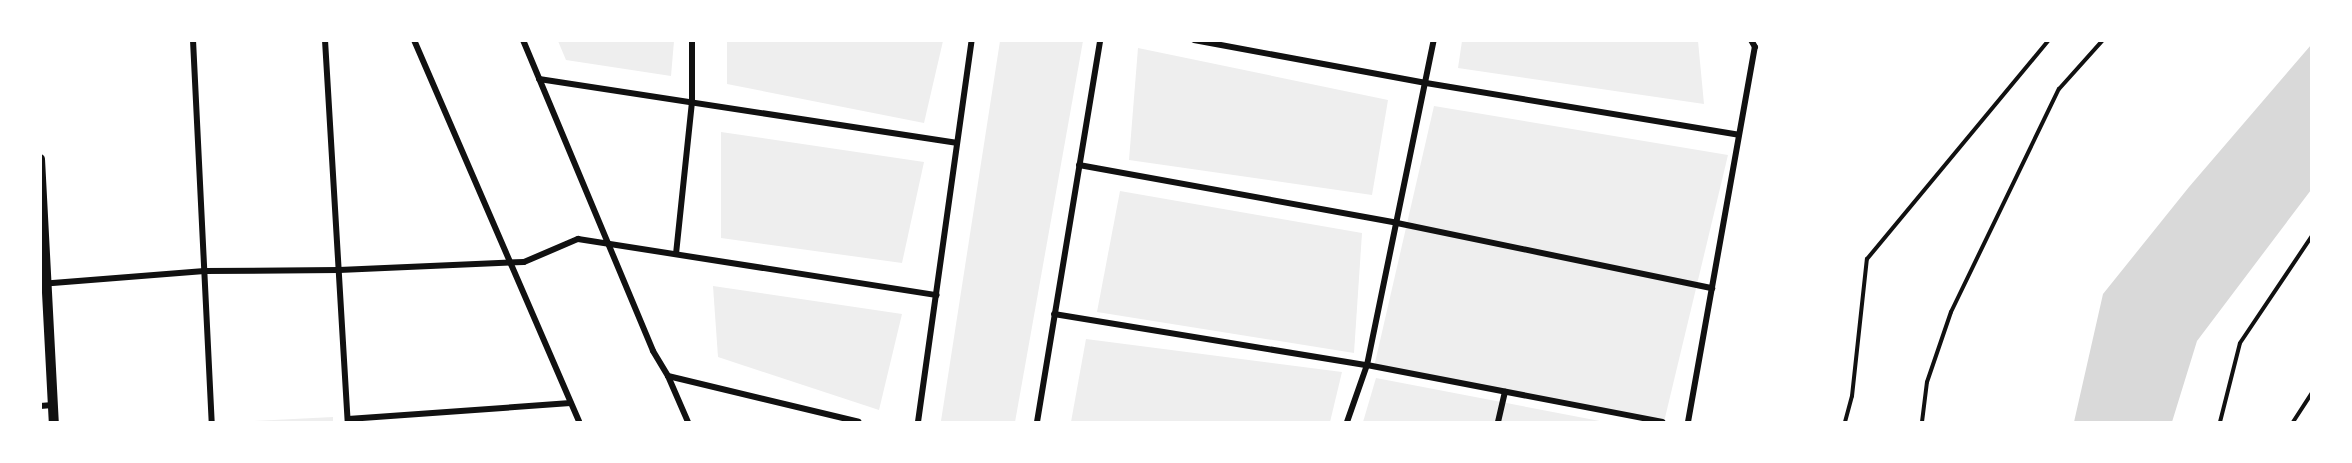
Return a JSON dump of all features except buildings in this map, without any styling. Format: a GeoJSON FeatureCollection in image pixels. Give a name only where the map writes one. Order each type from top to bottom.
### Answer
{"type":"FeatureCollection","features":[{"type":"Feature","properties":{"kind":"street"},"geometry":{"type":"LineString","coordinates":[[193,40],[212,423]]}},
{"type":"Feature","properties":{"kind":"street"},"geometry":{"type":"LineString","coordinates":[[325,40],[348,421],[570,403]]}},
{"type":"Feature","properties":{"kind":"street"},"geometry":{"type":"LineString","coordinates":[[414,40],[579,423]]}},
{"type":"Feature","properties":{"kind":"street"},"geometry":{"type":"LineString","coordinates":[[523,40],[653,351],[668,376],[688,423]]}},
{"type":"Feature","properties":{"kind":"street"},"geometry":{"type":"LineString","coordinates":[[676,254],[692,102],[692,40]]}},
{"type":"Feature","properties":{"kind":"street"},"geometry":{"type":"LineString","coordinates":[[918,423],[972,40]]}},
{"type":"Feature","properties":{"kind":"street"},"geometry":{"type":"LineString","coordinates":[[1037,423],[1100,40]]}},
{"type":"Feature","properties":{"kind":"street"},"geometry":{"type":"LineString","coordinates":[[1194,40],[1425,83],[1739,135]]}},
{"type":"Feature","properties":{"kind":"street"},"geometry":{"type":"LineString","coordinates":[[1347,423],[1367,365],[1434,40]]}},
{"type":"Feature","properties":{"kind":"street"},"geometry":{"type":"LineString","coordinates":[[1688,423],[1755,47],[1752,40]]}},
{"type":"Feature","properties":{"kind":"street"},"geometry":{"type":"LineString","coordinates":[[539,79],[956,143]]}},
{"type":"Feature","properties":{"kind":"street"},"geometry":{"type":"LineString","coordinates":[[40,159],[43,284],[54,423]]}},
{"type":"Feature","properties":{"kind":"street"},"geometry":{"type":"LineString","coordinates":[[1079,165],[1397,223],[1712,288]]}},
{"type":"Feature","properties":{"kind":"street"},"geometry":{"type":"LineString","coordinates":[[43,284],[204,271],[339,270],[524,262],[578,239],[937,295]]}},
{"type":"Feature","properties":{"kind":"street"},"geometry":{"type":"LineString","coordinates":[[1054,314],[1367,365],[1663,423]]}},
{"type":"Feature","properties":{"kind":"street"},"geometry":{"type":"LineString","coordinates":[[668,376],[859,423]]}},
{"type":"Feature","properties":{"kind":"street"},"geometry":{"type":"LineString","coordinates":[[1498,423],[1505,392]]}},
{"type":"Feature","properties":{"kind":"street"},"geometry":{"type":"LineString","coordinates":[[40,406],[53,405]]}},
{"type":"Feature","properties":{"kind":"path"},"geometry":{"type":"LineString","coordinates":[[1845,423],[1852,396],[1867,259],[2049,40]]}},
{"type":"Feature","properties":{"kind":"path"},"geometry":{"type":"LineString","coordinates":[[1922,423],[1927,382],[1951,312],[2059,89],[2103,40]]}},
{"type":"Feature","properties":{"kind":"path"},"geometry":{"type":"LineString","coordinates":[[2220,423],[2240,343],[2312,236]]}},
{"type":"Feature","properties":{"kind":"path"},"geometry":{"type":"LineString","coordinates":[[2293,423],[2312,393]]}},
{"type":"Feature","properties":{"kind":"shaded area"},"geometry":{"type":"Polygon","coordinates":[[[727,40],[943,41],[924,123],[727,84],[727,40]]]}},
{"type":"Feature","properties":{"kind":"shaded area"},"geometry":{"type":"Polygon","coordinates":[[[558,41],[674,41],[671,76],[566,60],[558,41]]]}},
{"type":"Feature","properties":{"kind":"shaded area"},"geometry":{"type":"Polygon","coordinates":[[[1000,41],[1083,41],[1015,422],[947,422],[941,421],[1000,41]]]}},
{"type":"Feature","properties":{"kind":"shaded area"},"geometry":{"type":"Polygon","coordinates":[[[1462,41],[1698,41],[1704,104],[1458,68],[1462,41]]]}},
{"type":"Feature","properties":{"kind":"shaded area"},"geometry":{"type":"Polygon","coordinates":[[[2311,45],[2311,190],[2197,341],[2172,422],[2074,422],[2103,294],[2189,187],[2311,45]]]}},
{"type":"Feature","properties":{"kind":"shaded area"},"geometry":{"type":"Polygon","coordinates":[[[1138,48],[1388,100],[1372,195],[1129,160],[1138,48]]]}},
{"type":"Feature","properties":{"kind":"shaded area"},"geometry":{"type":"Polygon","coordinates":[[[1434,106],[1728,155],[1664,422],[1374,367],[1434,106]]]}},
{"type":"Feature","properties":{"kind":"shaded area"},"geometry":{"type":"Polygon","coordinates":[[[721,132],[924,162],[902,263],[721,238],[721,132]]]}},
{"type":"Feature","properties":{"kind":"shaded area"},"geometry":{"type":"Polygon","coordinates":[[[1120,191],[1362,233],[1354,353],[1097,312],[1120,191]]]}},
{"type":"Feature","properties":{"kind":"shaded area"},"geometry":{"type":"Polygon","coordinates":[[[713,286],[902,314],[879,410],[718,357],[713,286]]]}},
{"type":"Feature","properties":{"kind":"shaded area"},"geometry":{"type":"Polygon","coordinates":[[[1086,339],[1342,372],[1330,422],[1071,422],[1086,339]]]}},
{"type":"Feature","properties":{"kind":"shaded area"},"geometry":{"type":"Polygon","coordinates":[[[1376,378],[1605,422],[1363,422],[1376,378]]]}},
{"type":"Feature","properties":{"kind":"shaded area"},"geometry":{"type":"Polygon","coordinates":[[[333,417],[333,422],[237,422],[333,417]]]}}]}
